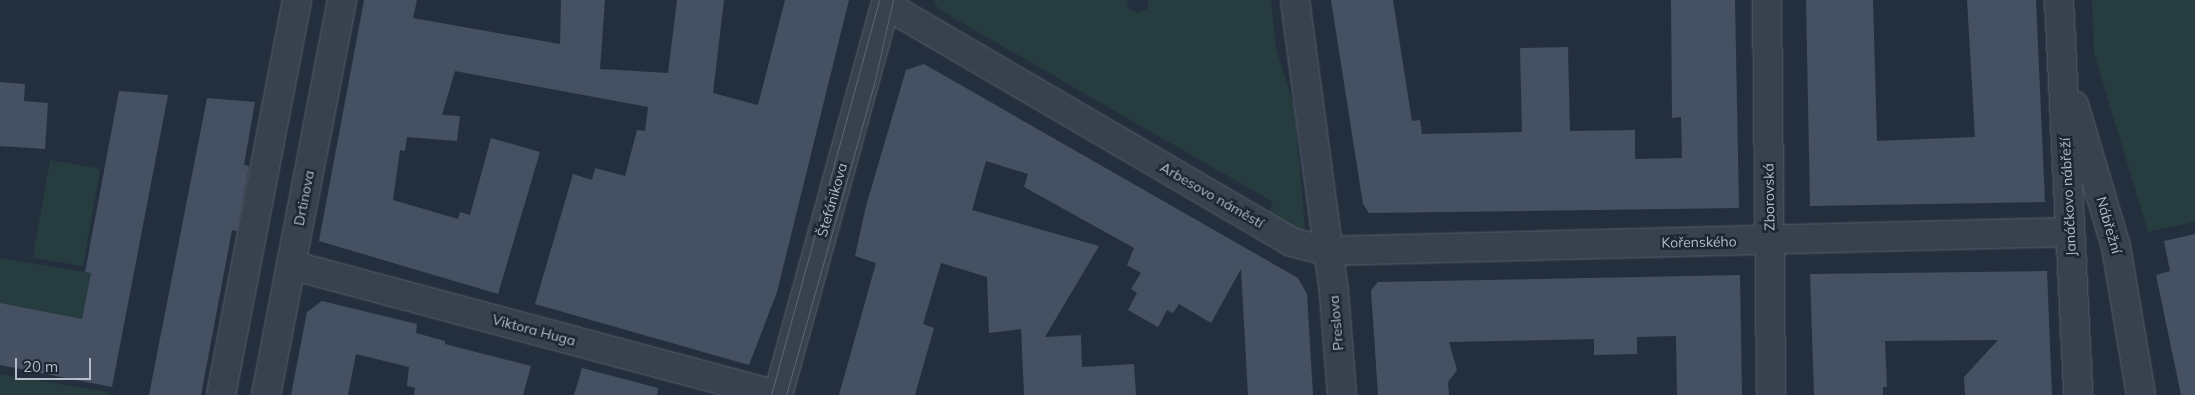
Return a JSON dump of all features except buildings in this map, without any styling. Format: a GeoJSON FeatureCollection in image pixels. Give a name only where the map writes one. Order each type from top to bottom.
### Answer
{"type":"FeatureCollection","features":[{"type":"Feature","properties":{"kind":"street"},"geometry":{"type":"LineString","coordinates":[[221,395],[297,0]]}},
{"type":"Feature","properties":{"kind":"street","name":"Drtinova"},"geometry":{"type":"LineString","coordinates":[[266,395],[342,0]]}},
{"type":"Feature","properties":{"kind":"street"},"geometry":{"type":"LineString","coordinates":[[1295,0],[1328,251]]}},
{"type":"Feature","properties":{"kind":"street","name":"Zborovská"},"geometry":{"type":"LineString","coordinates":[[1767,0],[1771,395]]}},
{"type":"Feature","properties":{"kind":"street","name":"Janáčkovo nábřeží"},"geometry":{"type":"LineString","coordinates":[[2059,0],[2078,395]]}},
{"type":"Feature","properties":{"kind":"street","name":"Arbesovo náměstí"},"geometry":{"type":"LineString","coordinates":[[887,3],[1291,242],[1328,251]]}},
{"type":"Feature","properties":{"kind":"street","name":"Štefánikova"},"geometry":{"type":"LineString","coordinates":[[777,395],[887,3]]}},
{"type":"Feature","properties":{"kind":"street","name":"Nábřežní"},"geometry":{"type":"LineString","coordinates":[[2061,58],[2116,247],[2141,395]]}},
{"type":"Feature","properties":{"kind":"street","name":"Kořenského"},"geometry":{"type":"LineString","coordinates":[[1328,251],[2070,232]]}},
{"type":"Feature","properties":{"kind":"street","name":"Preslova"},"geometry":{"type":"LineString","coordinates":[[1328,251],[1342,395]]}},
{"type":"Feature","properties":{"kind":"street","name":"Viktora Huga"},"geometry":{"type":"LineString","coordinates":[[291,265],[777,395]]}},
{"type":"Feature","properties":{"kind":"green space"},"geometry":{"type":"Polygon","coordinates":[[[934,0],[1127,0],[1128,8],[1137,13],[1147,9],[1149,0],[1271,0],[1276,48],[1295,110],[1305,229],[1301,234],[1268,215],[1273,202],[955,19],[937,7],[934,0]]]}},
{"type":"Feature","properties":{"kind":"green space"},"geometry":{"type":"Polygon","coordinates":[[[2092,0],[2195,0],[2195,222],[2148,232],[2094,53],[2092,0]]]}},
{"type":"Feature","properties":{"kind":"green space"},"geometry":{"type":"Polygon","coordinates":[[[50,160],[100,169],[83,266],[33,257],[50,160]]]}},
{"type":"Feature","properties":{"kind":"green space"},"geometry":{"type":"Polygon","coordinates":[[[0,258],[91,273],[79,336],[54,314],[0,303],[0,258]]]}},
{"type":"Feature","properties":{"kind":"green space"},"geometry":{"type":"Polygon","coordinates":[[[0,374],[108,392],[108,395],[0,395],[0,374]]]}},
{"type":"Feature","properties":{"kind":"tram line"},"geometry":{"type":"LineString","coordinates":[[771,395],[879,0]]}},
{"type":"Feature","properties":{"kind":"tram line"},"geometry":{"type":"LineString","coordinates":[[786,395],[874,84],[893,0]]}}]}
